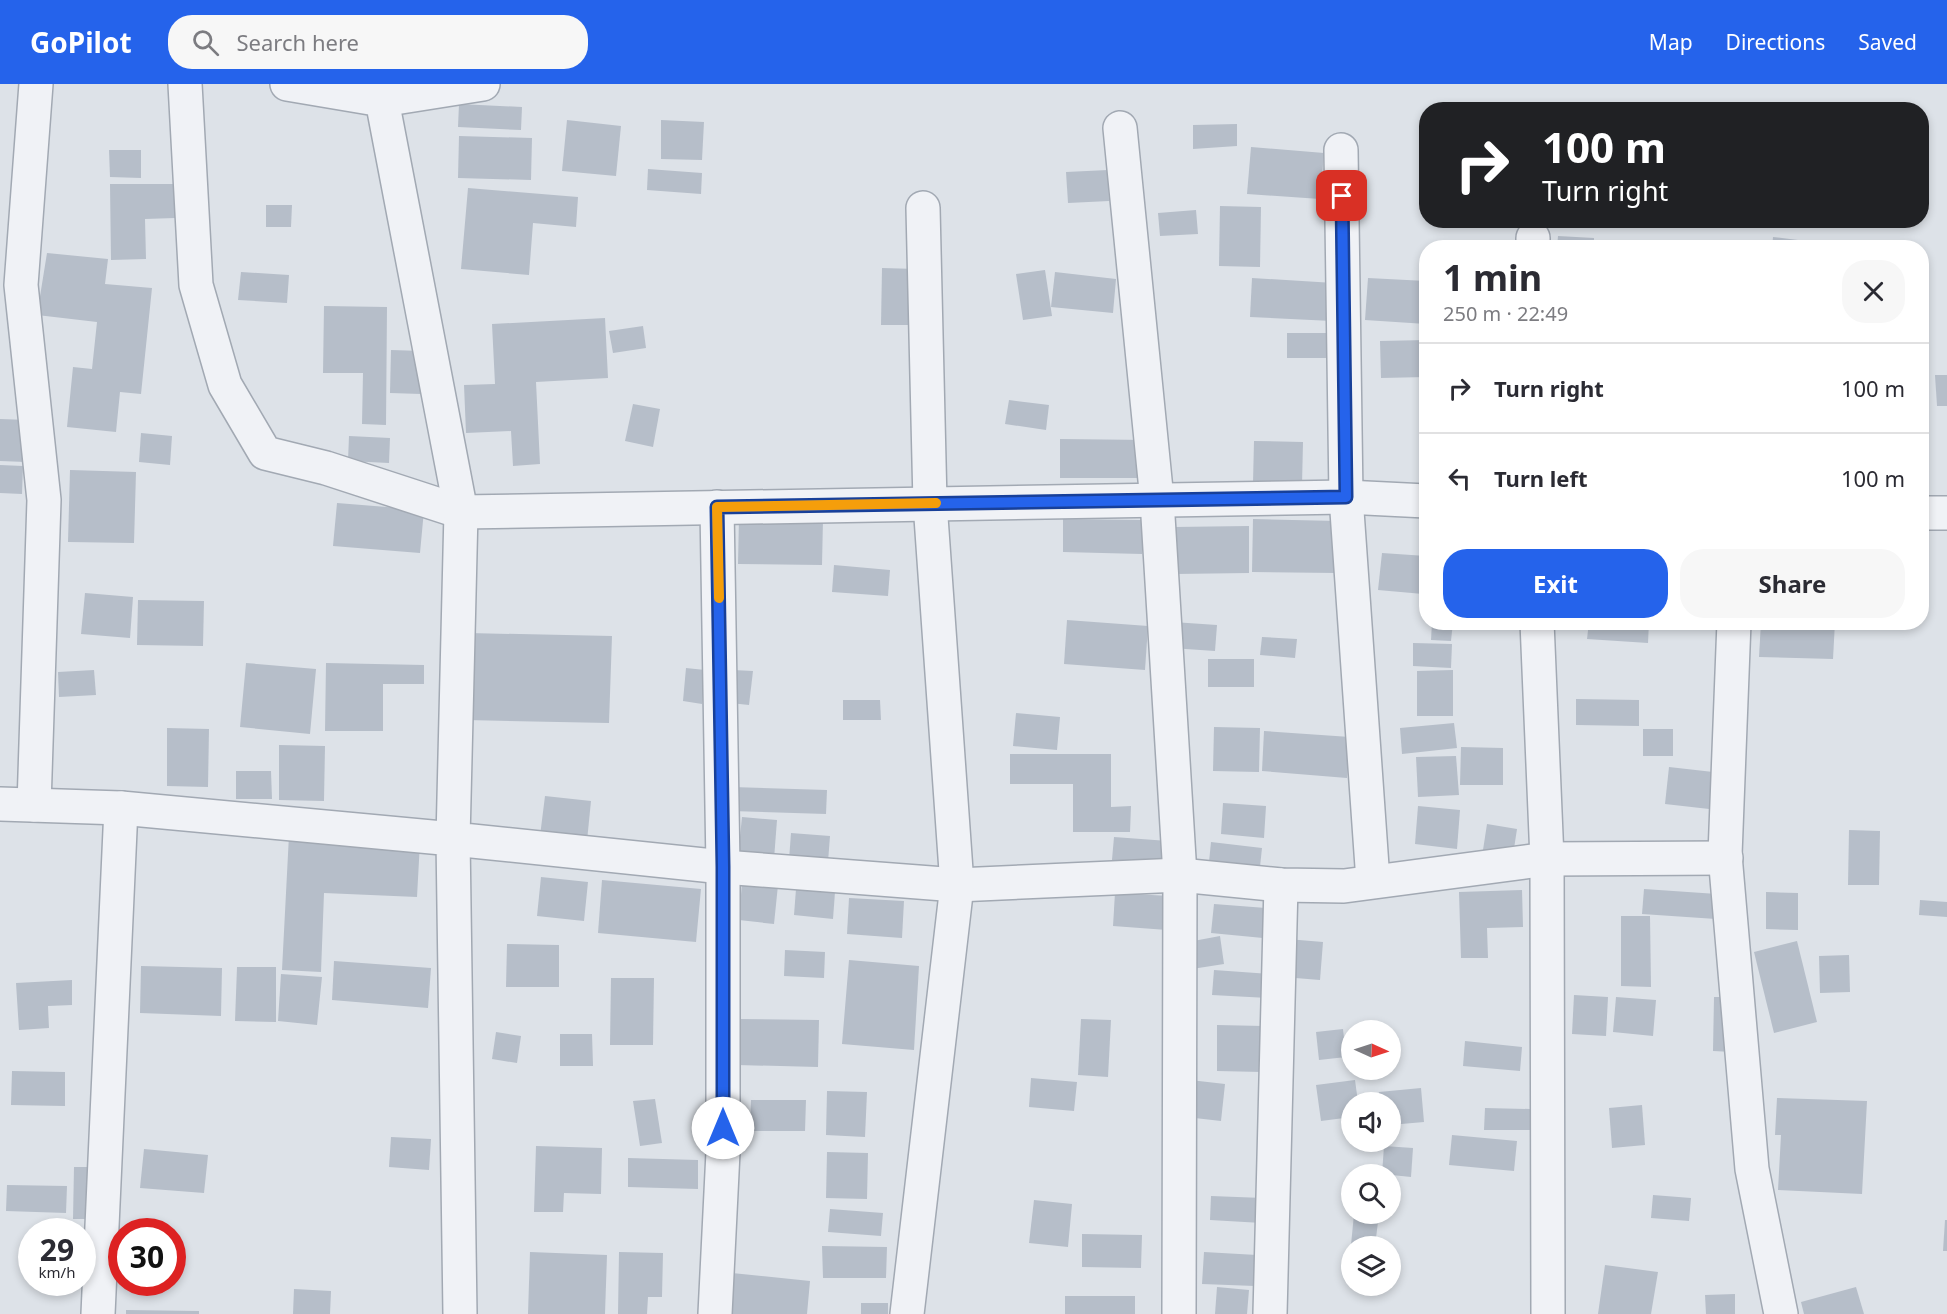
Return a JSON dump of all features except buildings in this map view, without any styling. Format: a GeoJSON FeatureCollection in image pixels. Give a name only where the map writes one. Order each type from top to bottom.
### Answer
{"type":"FeatureCollection","features":[{"type":"Feature","properties":{"kind":"street"},"geometry":{"type":"LineString","coordinates":[[34,805],[44,500],[21,285],[36,84]]}},
{"type":"Feature","properties":{"kind":"street"},"geometry":{"type":"LineString","coordinates":[[185,84],[196,285],[225,385],[265,453],[326,468],[461,512],[1346,497],[1419,501]]}},
{"type":"Feature","properties":{"kind":"street"},"geometry":{"type":"LineString","coordinates":[[287,84],[382,92],[483,84]]}},
{"type":"Feature","properties":{"kind":"street"},"geometry":{"type":"LineString","coordinates":[[382,92],[461,512],[453,840],[460,1314]]}},
{"type":"Feature","properties":{"kind":"street"},"geometry":{"type":"LineString","coordinates":[[1120,128],[1156,500],[1180,875],[1179,1314]]}},
{"type":"Feature","properties":{"kind":"street"},"geometry":{"type":"LineString","coordinates":[[1341,150],[1346,497],[1373,881]]}},
{"type":"Feature","properties":{"kind":"street"},"geometry":{"type":"LineString","coordinates":[[907,1314],[957,885],[930,503],[923,208]]}},
{"type":"Feature","properties":{"kind":"street"},"geometry":{"type":"LineString","coordinates":[[715,1314],[723,1152],[723,867],[717,507]]}},
{"type":"Feature","properties":{"kind":"street"},"geometry":{"type":"LineString","coordinates":[[1929,513],[1947,513]]}},
{"type":"Feature","properties":{"kind":"street"},"geometry":{"type":"LineString","coordinates":[[1537,630],[1547,859],[1548,1314]]}},
{"type":"Feature","properties":{"kind":"street"},"geometry":{"type":"LineString","coordinates":[[1734,630],[1726,858],[1752,1169],[1780,1314]]}},
{"type":"Feature","properties":{"kind":"street"},"geometry":{"type":"LineString","coordinates":[[0,804],[121,808],[723,867],[957,885],[1180,875],[1281,885],[1344,886],[1547,859],[1726,858]]}},
{"type":"Feature","properties":{"kind":"street"},"geometry":{"type":"LineString","coordinates":[[98,1314],[121,808]]}},
{"type":"Feature","properties":{"kind":"street"},"geometry":{"type":"LineString","coordinates":[[1270,1314],[1281,885]]}},
{"type":"Feature","properties":{"kind":"slow traffic"},"geometry":{"type":"LineString","coordinates":[[719,598],[717,507],[936,503]]}},
{"type":"Feature","properties":{"kind":"route"},"geometry":{"type":"LineString","coordinates":[[723,1128],[723,867],[717,507],[1346,497],[1342,196]]}}]}
